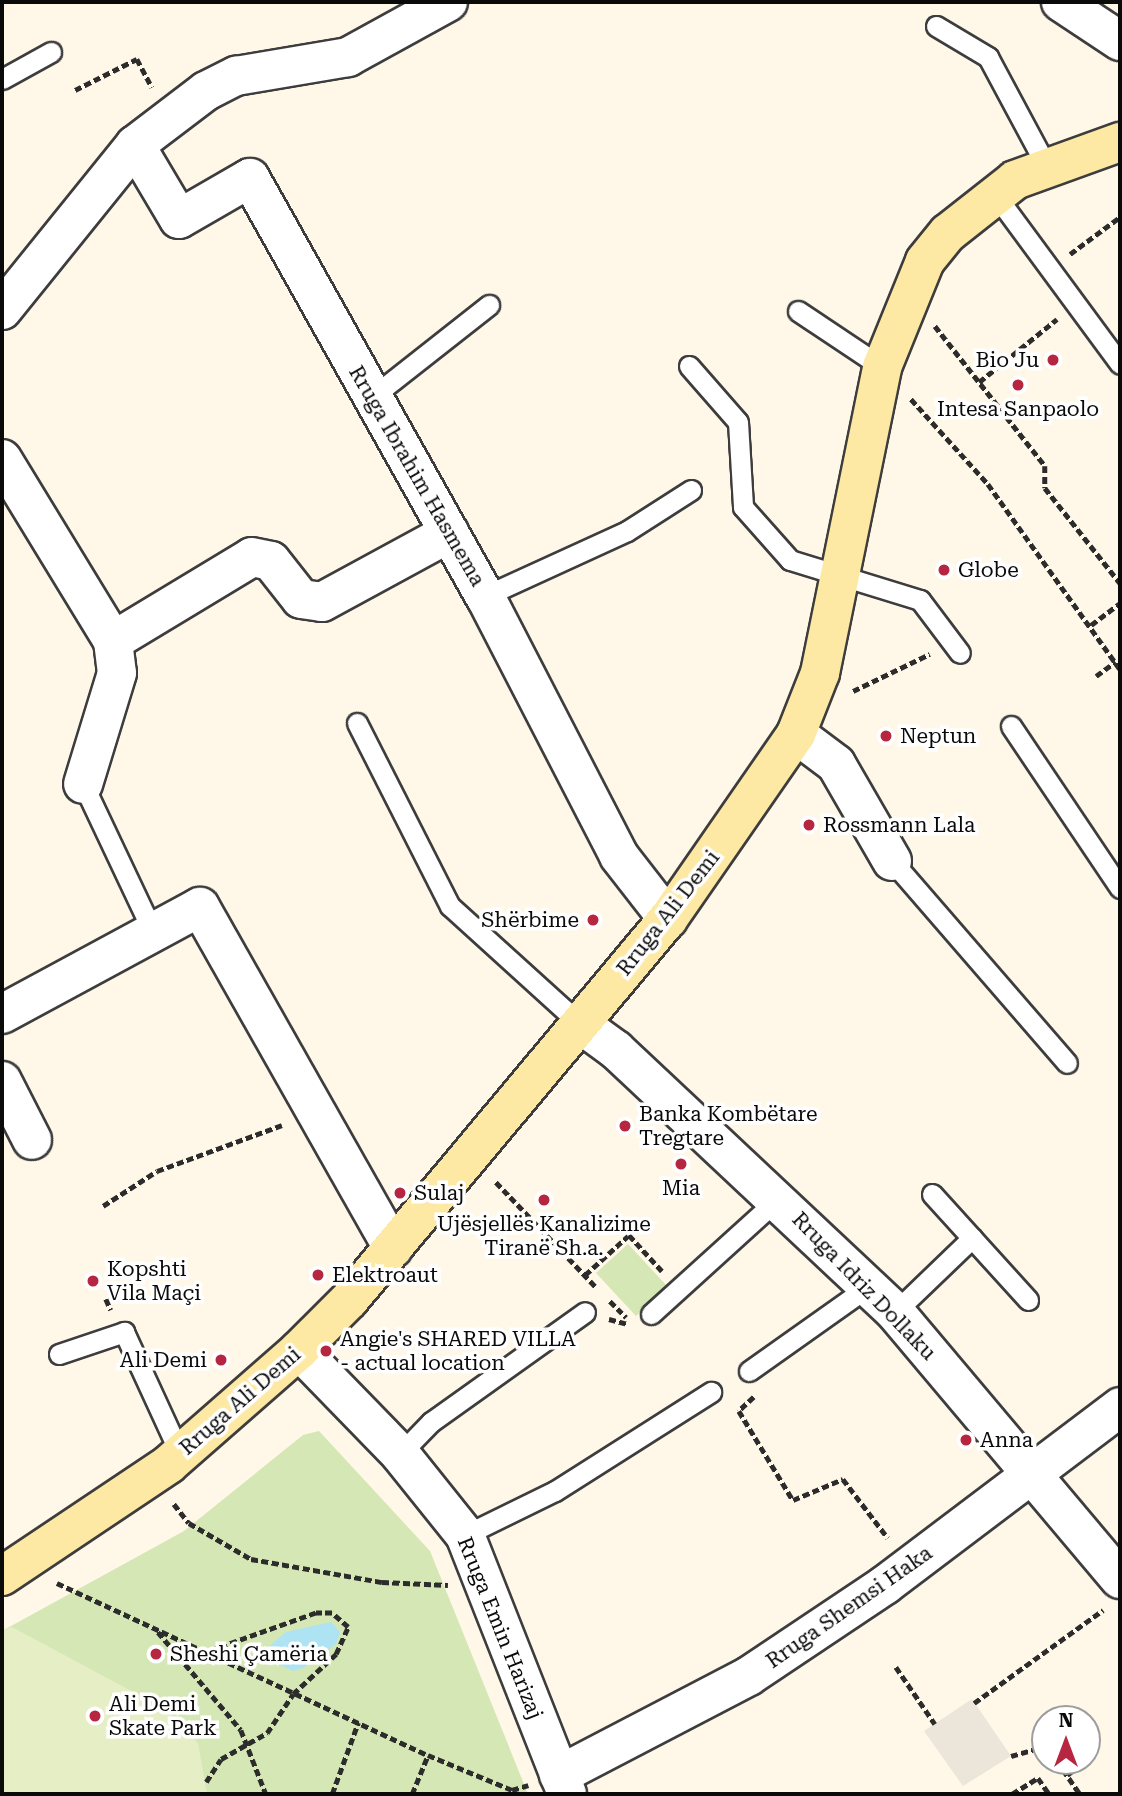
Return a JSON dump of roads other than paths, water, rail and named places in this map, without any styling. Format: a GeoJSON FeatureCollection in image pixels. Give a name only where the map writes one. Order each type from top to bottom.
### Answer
{"type":"FeatureCollection","features":[{"type":"Feature","properties":{"kind":"main road","name":"Rruga Ali Demi"},"geometry":{"type":"LineString","coordinates":[[10,1570],[166,1465],[299,1350],[393,1248],[668,919],[799,725],[820,673],[842,575],[882,367],[908,291],[948,233],[993,193],[1046,165],[1120,142]]}},
{"type":"Feature","properties":{"kind":"street"},"geometry":{"type":"LineString","coordinates":[[2,310],[135,145],[236,76],[348,57],[449,2]]}},
{"type":"Feature","properties":{"kind":"street"},"geometry":{"type":"LineString","coordinates":[[1061,2],[1120,41]]}},
{"type":"Feature","properties":{"kind":"street","name":"Rruga Ibrahim Hasmema"},"geometry":{"type":"LineString","coordinates":[[135,145],[179,219],[250,178],[485,596],[619,856],[668,919]]}},
{"type":"Feature","properties":{"kind":"street"},"geometry":{"type":"LineString","coordinates":[[2,458],[113,640],[117,673],[83,784]]}},
{"type":"Feature","properties":{"kind":"street"},"geometry":{"type":"LineString","coordinates":[[113,640],[252,557],[271,561],[301,599],[322,602],[449,533]]}},
{"type":"Feature","properties":{"kind":"street"},"geometry":{"type":"LineString","coordinates":[[799,725],[836,764],[892,862]]}},
{"type":"Feature","properties":{"kind":"street"},"geometry":{"type":"LineString","coordinates":[[2,1014],[200,906],[393,1248]]}},
{"type":"Feature","properties":{"kind":"street","name":"Rruga Idriz Dollaku"},"geometry":{"type":"LineString","coordinates":[[579,1023],[778,1199],[882,1299],[1035,1472],[1115,1592]]}},
{"type":"Feature","properties":{"kind":"street"},"geometry":{"type":"LineString","coordinates":[[2,1081],[32,1140]]}},
{"type":"Feature","properties":{"kind":"street","name":"Rruga Emin Harizaj"},"geometry":{"type":"LineString","coordinates":[[299,1350],[400,1454],[465,1535],[563,1785]]}},
{"type":"Feature","properties":{"kind":"street","name":"Rruga Shemsi Haka"},"geometry":{"type":"LineString","coordinates":[[563,1785],[749,1676],[910,1566],[1120,1407]]}},
{"type":"Feature","properties":{"kind":"lane"},"geometry":{"type":"LineString","coordinates":[[936,26],[988,57],[1046,165]]}},
{"type":"Feature","properties":{"kind":"lane"},"geometry":{"type":"LineString","coordinates":[[2,79],[51,52]]}},
{"type":"Feature","properties":{"kind":"lane"},"geometry":{"type":"LineString","coordinates":[[993,193],[1120,364]]}},
{"type":"Feature","properties":{"kind":"lane"},"geometry":{"type":"LineString","coordinates":[[372,397],[489,305]]}},
{"type":"Feature","properties":{"kind":"lane"},"geometry":{"type":"LineString","coordinates":[[798,311],[882,367]]}},
{"type":"Feature","properties":{"kind":"lane"},"geometry":{"type":"LineString","coordinates":[[690,366],[738,422],[743,507],[790,560],[920,600],[960,653]]}},
{"type":"Feature","properties":{"kind":"lane"},"geometry":{"type":"LineString","coordinates":[[485,596],[627,531],[691,490]]}},
{"type":"Feature","properties":{"kind":"lane"},"geometry":{"type":"LineString","coordinates":[[357,723],[450,906],[579,1023]]}},
{"type":"Feature","properties":{"kind":"lane"},"geometry":{"type":"LineString","coordinates":[[1011,726],[1120,888]]}},
{"type":"Feature","properties":{"kind":"lane"},"geometry":{"type":"LineString","coordinates":[[83,784],[153,932]]}},
{"type":"Feature","properties":{"kind":"lane"},"geometry":{"type":"LineString","coordinates":[[892,862],[1067,1063]]}},
{"type":"Feature","properties":{"kind":"lane"},"geometry":{"type":"LineString","coordinates":[[932,1194],[1028,1300]]}},
{"type":"Feature","properties":{"kind":"lane"},"geometry":{"type":"LineString","coordinates":[[651,1314],[778,1199]]}},
{"type":"Feature","properties":{"kind":"lane"},"geometry":{"type":"LineString","coordinates":[[749,1371],[882,1299],[972,1238]]}},
{"type":"Feature","properties":{"kind":"lane"},"geometry":{"type":"LineString","coordinates":[[400,1454],[432,1422],[584,1312]]}},
{"type":"Feature","properties":{"kind":"lane"},"geometry":{"type":"LineString","coordinates":[[59,1354],[124,1332],[166,1465]]}},
{"type":"Feature","properties":{"kind":"lane"},"geometry":{"type":"LineString","coordinates":[[465,1535],[555,1491],[711,1392]]}},
{"type":"Feature","properties":{"kind":"water"},"geometry":{"type":"Polygon","coordinates":[[[331,1622],[340,1632],[336,1644],[305,1667],[293,1671],[259,1655],[286,1632],[331,1622]]]}},
{"type":"Feature","properties":{"kind":"place","name":"Bio Ju"},"geometry":{"type":"Point","coordinates":[1053,360]}},
{"type":"Feature","properties":{"kind":"place","name":"Intesa Sanpaolo"},"geometry":{"type":"Point","coordinates":[1018,385]}},
{"type":"Feature","properties":{"kind":"place","name":"Globe"},"geometry":{"type":"Point","coordinates":[944,570]}},
{"type":"Feature","properties":{"kind":"place","name":"Neptun"},"geometry":{"type":"Point","coordinates":[886,736]}},
{"type":"Feature","properties":{"kind":"place","name":"Rossmann Lala"},"geometry":{"type":"Point","coordinates":[809,825]}},
{"type":"Feature","properties":{"kind":"place","name":"Shërbime"},"geometry":{"type":"Point","coordinates":[593,920]}},
{"type":"Feature","properties":{"kind":"place","name":"Banka Kombëtare Tregtare"},"geometry":{"type":"Point","coordinates":[625,1126]}},
{"type":"Feature","properties":{"kind":"place","name":"Mia"},"geometry":{"type":"Point","coordinates":[681,1164]}},
{"type":"Feature","properties":{"kind":"place","name":"Sulaj"},"geometry":{"type":"Point","coordinates":[400,1193]}},
{"type":"Feature","properties":{"kind":"place","name":"Ujësjellës Kanalizime Tiranë Sh.a."},"geometry":{"type":"Point","coordinates":[544,1200]}},
{"type":"Feature","properties":{"kind":"place","name":"Elektroaut"},"geometry":{"type":"Point","coordinates":[318,1275]}},
{"type":"Feature","properties":{"kind":"place","name":"Kopshti Vila Maçi"},"geometry":{"type":"Point","coordinates":[93,1281]}},
{"type":"Feature","properties":{"kind":"place","name":"Angie's SHARED VILLA - actual location"},"geometry":{"type":"Point","coordinates":[326,1351]}},
{"type":"Feature","properties":{"kind":"place","name":"Ali Demi"},"geometry":{"type":"Point","coordinates":[221,1360]}},
{"type":"Feature","properties":{"kind":"place","name":"Anna"},"geometry":{"type":"Point","coordinates":[966,1440]}},
{"type":"Feature","properties":{"kind":"place","name":"Sheshi Çamëria"},"geometry":{"type":"Point","coordinates":[156,1654]}},
{"type":"Feature","properties":{"kind":"place","name":"Ali Demi Skate Park"},"geometry":{"type":"Point","coordinates":[95,1716]}}]}
